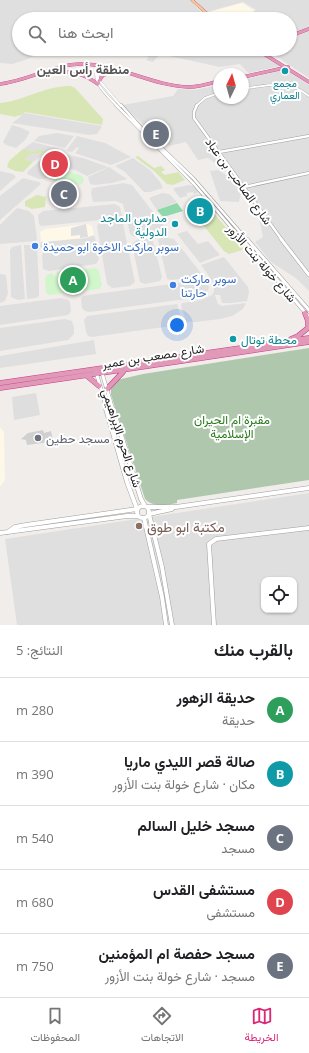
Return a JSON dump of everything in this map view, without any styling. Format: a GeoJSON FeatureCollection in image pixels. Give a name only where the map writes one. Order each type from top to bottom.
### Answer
{"type":"FeatureCollection","features":[{"type":"Feature","properties":{"kind":"highway"},"geometry":{"type":"LineString","coordinates":[[297,34],[309,30]]}},
{"type":"Feature","properties":{"kind":"highway"},"geometry":{"type":"LineString","coordinates":[[269,56],[285,67]]}},
{"type":"Feature","properties":{"kind":"highway"},"geometry":{"type":"LineString","coordinates":[[269,56],[308,81]]}},
{"type":"Feature","properties":{"kind":"highway"},"geometry":{"type":"LineString","coordinates":[[0,85],[20,81],[69,66],[84,64],[173,86]]}},
{"type":"Feature","properties":{"kind":"highway"},"geometry":{"type":"LineString","coordinates":[[0,85],[17,84],[51,72],[84,66],[98,67],[173,86],[194,89],[213,84]]}},
{"type":"Feature","properties":{"kind":"highway"},"geometry":{"type":"LineString","coordinates":[[249,75],[285,67]]}},
{"type":"Feature","properties":{"kind":"highway"},"geometry":{"type":"LineString","coordinates":[[51,72],[79,72],[98,82],[100,77],[104,74],[116,72]]}},
{"type":"Feature","properties":{"kind":"highway"},"geometry":{"type":"LineString","coordinates":[[283,342],[298,336],[308,328],[307,312]]}},
{"type":"Feature","properties":{"kind":"highway","name":"شارع مصعب بن عمير"},"geometry":{"type":"LineString","coordinates":[[0,383],[96,373],[309,338]]}},
{"type":"Feature","properties":{"kind":"highway","name":"شارع مصعب بن عمير"},"geometry":{"type":"LineString","coordinates":[[102,372],[125,371],[309,342]]}},
{"type":"Feature","properties":{"kind":"highway"},"geometry":{"type":"LineString","coordinates":[[107,389],[117,376],[125,371]]}},
{"type":"Feature","properties":{"kind":"highway","name":"شارع مصعب بن عمير"},"geometry":{"type":"LineString","coordinates":[[0,388],[87,376],[96,373]]}},
{"type":"Feature","properties":{"kind":"highway"},"geometry":{"type":"LineString","coordinates":[[87,376],[99,386]]}},
{"type":"Feature","properties":{"kind":"main road"},"geometry":{"type":"LineString","coordinates":[[193,0],[206,12]]}},
{"type":"Feature","properties":{"kind":"street"},"geometry":{"type":"LineString","coordinates":[[98,67],[94,74],[98,82]]}},
{"type":"Feature","properties":{"kind":"street","name":"شارع خولة بنت الأزور"},"geometry":{"type":"LineString","coordinates":[[98,82],[120,110],[161,150],[193,178],[307,312],[309,317]]}},
{"type":"Feature","properties":{"kind":"street"},"geometry":{"type":"LineString","coordinates":[[249,88],[286,84],[299,87],[309,96]]}},
{"type":"Feature","properties":{"kind":"street","name":"شارع الصاحب بن عباد"},"geometry":{"type":"LineString","coordinates":[[213,95],[199,101],[195,106],[194,115],[203,132],[309,275]]}},
{"type":"Feature","properties":{"kind":"street"},"geometry":{"type":"LineString","coordinates":[[219,152],[309,136]]}},
{"type":"Feature","properties":{"kind":"street"},"geometry":{"type":"LineString","coordinates":[[244,187],[309,173]]}},
{"type":"Feature","properties":{"kind":"street","name":"شارع الحرم الإبراهيمي"},"geometry":{"type":"LineString","coordinates":[[102,372],[141,499],[146,506]]}},
{"type":"Feature","properties":{"kind":"street","name":"شارع الحرم الإبراهيمي"},"geometry":{"type":"LineString","coordinates":[[96,373],[127,482],[137,509]]}},
{"type":"Feature","properties":{"kind":"street"},"geometry":{"type":"LineString","coordinates":[[144,518],[149,514],[176,508],[309,488]]}},
{"type":"Feature","properties":{"kind":"street"},"geometry":{"type":"LineString","coordinates":[[8,532],[15,527],[137,509],[142,506],[176,508]]}},
{"type":"Feature","properties":{"kind":"street"},"geometry":{"type":"LineString","coordinates":[[146,506],[149,510],[162,567],[172,625]]}},
{"type":"Feature","properties":{"kind":"street"},"geometry":{"type":"LineString","coordinates":[[137,509],[138,516]]}},
{"type":"Feature","properties":{"kind":"street"},"geometry":{"type":"LineString","coordinates":[[0,533],[18,532],[127,516],[138,516],[144,518]]}},
{"type":"Feature","properties":{"kind":"street"},"geometry":{"type":"LineString","coordinates":[[144,518],[162,597],[166,625]]}},
{"type":"Feature","properties":{"kind":"street"},"geometry":{"type":"LineString","coordinates":[[214,625],[208,544],[212,540],[223,538],[309,528]]}},
{"type":"Feature","properties":{"kind":"shaded area"},"geometry":{"type":"Polygon","coordinates":[[[0,0],[189,0],[202,12],[12,12],[12,56],[34,56],[12,64],[0,63],[0,0]]]}},
{"type":"Feature","properties":{"kind":"shaded area"},"geometry":{"type":"Polygon","coordinates":[[[195,0],[309,0],[309,28],[297,32],[297,12],[251,12],[256,10],[243,2],[207,12],[195,0]]]}},
{"type":"Feature","properties":{"kind":"shaded area"},"geometry":{"type":"Polygon","coordinates":[[[242,3],[255,11],[252,12],[210,12],[242,3]]]}},
{"type":"Feature","properties":{"kind":"shaded area"},"geometry":{"type":"Polygon","coordinates":[[[309,31],[309,78],[276,56],[297,56],[297,35],[309,31]]]}},
{"type":"Feature","properties":{"kind":"shaded area"},"geometry":{"type":"Polygon","coordinates":[[[144,56],[158,56],[153,62],[146,60],[149,57],[144,56]]]}},
{"type":"Feature","properties":{"kind":"shaded area"},"geometry":{"type":"Polygon","coordinates":[[[169,56],[264,56],[280,66],[249,73],[249,68],[244,68],[240,64],[220,67],[169,56]]]}},
{"type":"Feature","properties":{"kind":"shaded area"},"geometry":{"type":"Polygon","coordinates":[[[285,69],[309,85],[309,291],[297,279],[271,262],[255,242],[263,237],[258,214],[248,193],[241,193],[239,202],[220,201],[210,171],[218,170],[229,177],[237,178],[225,160],[215,163],[208,158],[198,160],[186,142],[169,146],[153,134],[123,105],[173,96],[178,89],[195,90],[213,86],[213,104],[249,104],[249,78],[285,69]]]}},
{"type":"Feature","properties":{"kind":"shaded area"},"geometry":{"type":"Polygon","coordinates":[[[25,113],[102,126],[97,134],[89,135],[12,123],[25,113]]]}},
{"type":"Feature","properties":{"kind":"shaded area"},"geometry":{"type":"Polygon","coordinates":[[[12,125],[30,132],[25,140],[16,148],[6,145],[3,142],[12,125]]]}},
{"type":"Feature","properties":{"kind":"shaded area"},"geometry":{"type":"Polygon","coordinates":[[[57,133],[74,136],[65,148],[34,141],[39,136],[57,133]]]}},
{"type":"Feature","properties":{"kind":"shaded area"},"geometry":{"type":"Polygon","coordinates":[[[77,136],[105,143],[131,157],[111,165],[75,153],[79,148],[77,147],[72,152],[66,151],[77,136]]]}},
{"type":"Feature","properties":{"kind":"shaded area"},"geometry":{"type":"Polygon","coordinates":[[[33,142],[60,149],[44,154],[33,162],[25,159],[29,155],[47,152],[34,152],[23,149],[33,142]]]}},
{"type":"Feature","properties":{"kind":"shaded area"},"geometry":{"type":"Polygon","coordinates":[[[58,153],[83,158],[108,167],[87,176],[75,170],[63,168],[56,170],[45,179],[39,179],[27,174],[28,171],[44,157],[58,153]]]}},
{"type":"Feature","properties":{"kind":"shaded area"},"geometry":{"type":"Polygon","coordinates":[[[133,158],[150,170],[163,188],[150,192],[144,192],[125,172],[115,166],[133,158]]]}},
{"type":"Feature","properties":{"kind":"shaded area"},"geometry":{"type":"Polygon","coordinates":[[[109,167],[127,179],[112,183],[95,185],[90,184],[88,177],[109,167]]]}},
{"type":"Feature","properties":{"kind":"shaded area"},"geometry":{"type":"Polygon","coordinates":[[[0,171],[13,174],[16,177],[0,191],[0,171]]]}},
{"type":"Feature","properties":{"kind":"shaded area"},"geometry":{"type":"Polygon","coordinates":[[[23,178],[39,182],[41,184],[0,220],[0,196],[23,178]]]}},
{"type":"Feature","properties":{"kind":"shaded area"},"geometry":{"type":"Polygon","coordinates":[[[124,183],[132,185],[167,230],[167,233],[134,237],[130,234],[123,204],[116,201],[93,202],[91,193],[92,188],[124,183]]]}},
{"type":"Feature","properties":{"kind":"shaded area"},"geometry":{"type":"Polygon","coordinates":[[[189,185],[193,186],[199,192],[194,194],[193,192],[187,193],[187,196],[180,198],[174,190],[174,188],[189,185]]]}},
{"type":"Feature","properties":{"kind":"shaded area"},"geometry":{"type":"Polygon","coordinates":[[[162,193],[169,194],[177,202],[157,210],[149,198],[162,193]]]}},
{"type":"Feature","properties":{"kind":"shaded area"},"geometry":{"type":"Polygon","coordinates":[[[115,204],[120,207],[122,216],[120,218],[41,226],[39,224],[38,215],[43,211],[115,204]]]}},
{"type":"Feature","properties":{"kind":"shaded area"},"geometry":{"type":"Polygon","coordinates":[[[17,208],[29,211],[34,216],[37,239],[36,241],[0,244],[0,225],[17,208]]]}},
{"type":"Feature","properties":{"kind":"shaded area"},"geometry":{"type":"Polygon","coordinates":[[[120,221],[123,224],[135,282],[130,286],[112,288],[107,284],[97,226],[99,223],[120,221]]]}},
{"type":"Feature","properties":{"kind":"shaded area"},"geometry":{"type":"Polygon","coordinates":[[[86,224],[88,237],[80,238],[80,235],[71,236],[71,228],[86,224]]]}},
{"type":"Feature","properties":{"kind":"shaded area"},"geometry":{"type":"Polygon","coordinates":[[[88,224],[92,226],[94,235],[85,238],[41,242],[40,232],[45,229],[88,224]]]}},
{"type":"Feature","properties":{"kind":"shaded area"},"geometry":{"type":"Polygon","coordinates":[[[187,231],[198,244],[208,241],[220,255],[200,263],[177,234],[187,231]]]}},
{"type":"Feature","properties":{"kind":"shaded area"},"geometry":{"type":"Polygon","coordinates":[[[94,235],[96,241],[92,244],[46,250],[40,247],[41,242],[85,238],[94,235]]]}},
{"type":"Feature","properties":{"kind":"shaded area"},"geometry":{"type":"Polygon","coordinates":[[[163,237],[174,239],[201,273],[201,276],[172,280],[167,279],[158,240],[163,237]]]}},
{"type":"Feature","properties":{"kind":"shaded area"},"geometry":{"type":"Polygon","coordinates":[[[139,239],[151,239],[153,241],[162,277],[160,281],[145,284],[140,282],[132,244],[139,239]]]}},
{"type":"Feature","properties":{"kind":"shaded area"},"geometry":{"type":"Polygon","coordinates":[[[21,245],[25,299],[18,300],[11,297],[10,250],[12,247],[21,245]]]}},
{"type":"Feature","properties":{"kind":"shaded area"},"geometry":{"type":"Polygon","coordinates":[[[24,245],[34,245],[37,248],[39,296],[36,298],[27,299],[24,245]]]}},
{"type":"Feature","properties":{"kind":"shaded area"},"geometry":{"type":"Polygon","coordinates":[[[95,247],[99,259],[96,264],[49,271],[43,269],[43,253],[95,247]]]}},
{"type":"Feature","properties":{"kind":"shaded area"},"geometry":{"type":"Polygon","coordinates":[[[224,257],[248,287],[249,292],[247,301],[231,303],[222,303],[220,295],[215,295],[218,304],[222,306],[246,303],[243,309],[232,316],[220,319],[186,322],[181,305],[182,303],[201,300],[212,295],[214,291],[213,282],[201,265],[224,257]]]}},
{"type":"Feature","properties":{"kind":"shaded area"},"geometry":{"type":"Polygon","coordinates":[[[0,274],[6,275],[8,293],[5,301],[0,303],[0,274]]]}},
{"type":"Feature","properties":{"kind":"shaded area"},"geometry":{"type":"Polygon","coordinates":[[[202,280],[208,282],[209,288],[207,292],[200,297],[90,312],[85,311],[82,308],[81,299],[83,296],[202,280]]]}},
{"type":"Feature","properties":{"kind":"shaded area"},"geometry":{"type":"Polygon","coordinates":[[[61,298],[70,302],[71,312],[68,315],[0,325],[0,306],[61,298]]]}},
{"type":"Feature","properties":{"kind":"shaded area"},"geometry":{"type":"Polygon","coordinates":[[[177,304],[182,320],[179,325],[92,337],[88,336],[86,332],[84,320],[87,316],[177,304]]]}},
{"type":"Feature","properties":{"kind":"shaded area"},"geometry":{"type":"Polygon","coordinates":[[[65,319],[72,321],[74,327],[74,334],[68,340],[0,351],[0,328],[65,319]]]}},
{"type":"Feature","properties":{"kind":"shaded area"},"geometry":{"type":"Polygon","coordinates":[[[94,340],[96,354],[0,368],[0,356],[94,340]]]}},
{"type":"Feature","properties":{"kind":"shaded area"},"geometry":{"type":"Polygon","coordinates":[[[36,393],[40,415],[14,420],[12,397],[36,393]]]}},
{"type":"Feature","properties":{"kind":"shaded area"},"geometry":{"type":"Polygon","coordinates":[[[0,427],[4,432],[5,480],[0,487],[0,427]]]}},
{"type":"Feature","properties":{"kind":"shaded area","name":"مسجد حطين"},"geometry":{"type":"Polygon","coordinates":[[[43,430],[44,433],[51,431],[53,440],[50,442],[27,445],[26,440],[21,439],[28,433],[43,430]]]}},
{"type":"Feature","properties":{"kind":"shaded area"},"geometry":{"type":"Polygon","coordinates":[[[309,493],[309,625],[17,625],[5,539],[309,493]]]}},
{"type":"Feature","properties":{"kind":"green space"},"geometry":{"type":"Polygon","coordinates":[[[62,86],[71,86],[75,88],[103,119],[102,125],[25,112],[23,115],[17,115],[16,117],[0,114],[0,103],[9,102],[44,90],[62,86]]]}},
{"type":"Feature","properties":{"kind":"green space"},"geometry":{"type":"Polygon","coordinates":[[[23,149],[34,152],[38,149],[48,152],[29,155],[25,159],[33,162],[23,172],[15,171],[7,167],[9,161],[23,149]]]}},
{"type":"Feature","properties":{"kind":"green space"},"geometry":{"type":"Polygon","coordinates":[[[138,156],[154,168],[161,166],[165,170],[161,172],[165,175],[178,172],[185,180],[173,185],[167,184],[154,171],[135,157],[138,156]]]}},
{"type":"Feature","properties":{"kind":"green space"},"geometry":{"type":"Polygon","coordinates":[[[64,171],[81,175],[84,179],[83,183],[79,185],[58,182],[52,179],[59,172],[64,171]]]}},
{"type":"Feature","properties":{"kind":"green space"},"geometry":{"type":"Polygon","coordinates":[[[37,195],[46,197],[45,207],[32,209],[25,206],[25,201],[37,195]]]}},
{"type":"Feature","properties":{"kind":"green space"},"geometry":{"type":"Polygon","coordinates":[[[177,203],[183,211],[163,217],[157,210],[177,203]]]}},
{"type":"Feature","properties":{"kind":"green space"},"geometry":{"type":"Polygon","coordinates":[[[212,211],[243,248],[242,250],[229,254],[224,251],[196,216],[212,211]]]}},
{"type":"Feature","properties":{"kind":"green space"},"geometry":{"type":"Polygon","coordinates":[[[96,268],[99,271],[102,285],[99,289],[49,295],[46,292],[45,278],[47,275],[52,273],[54,276],[57,274],[56,272],[96,268]]]}},
{"type":"Feature","properties":{"kind":"green space","name":"مقبرة ام الحيران الإسلامية"},"geometry":{"type":"Polygon","coordinates":[[[309,348],[309,480],[177,500],[177,503],[164,505],[152,504],[145,499],[111,395],[111,389],[117,380],[143,374],[309,348]]]}},
{"type":"Feature","properties":{"kind":"place","name":"مجمع العماري"},"geometry":{"type":"Point","coordinates":[285,71]}},
{"type":"Feature","properties":{"kind":"place","name":"مسجد حفصة ام المؤمنين"},"geometry":{"type":"Point","coordinates":[156,134]}},
{"type":"Feature","properties":{"kind":"place","name":"مستشفى القدس"},"geometry":{"type":"Point","coordinates":[55,164]}},
{"type":"Feature","properties":{"kind":"place","name":"مسجد خليل السالم"},"geometry":{"type":"Point","coordinates":[64,194]}},
{"type":"Feature","properties":{"kind":"place","name":"صالة قصر الليدي ماريا"},"geometry":{"type":"Point","coordinates":[200,211]}},
{"type":"Feature","properties":{"kind":"place","name":"مدارس الماجد الدولية"},"geometry":{"type":"Point","coordinates":[175,224]}},
{"type":"Feature","properties":{"kind":"place","name":"سوبر ماركت الاخوة ابو حميدة"},"geometry":{"type":"Point","coordinates":[35,246]}},
{"type":"Feature","properties":{"kind":"place","name":"حديقة الزهور"},"geometry":{"type":"Point","coordinates":[73,280]}},
{"type":"Feature","properties":{"kind":"place","name":"سوبر ماركت حارتنا"},"geometry":{"type":"Point","coordinates":[173,285]}},
{"type":"Feature","properties":{"kind":"place","name":"محطة توتال"},"geometry":{"type":"Point","coordinates":[233,339]}},
{"type":"Feature","properties":{"kind":"place","name":"مسجد حطين"},"geometry":{"type":"Point","coordinates":[38,438]}},
{"type":"Feature","properties":{"kind":"place","name":"مكتبة ابو طوق"},"geometry":{"type":"Point","coordinates":[139,526]}},
{"type":"Feature","properties":{"kind":"district","name":"منطقة رأس العين"},"geometry":{"type":"Point","coordinates":[83,69]}}]}
